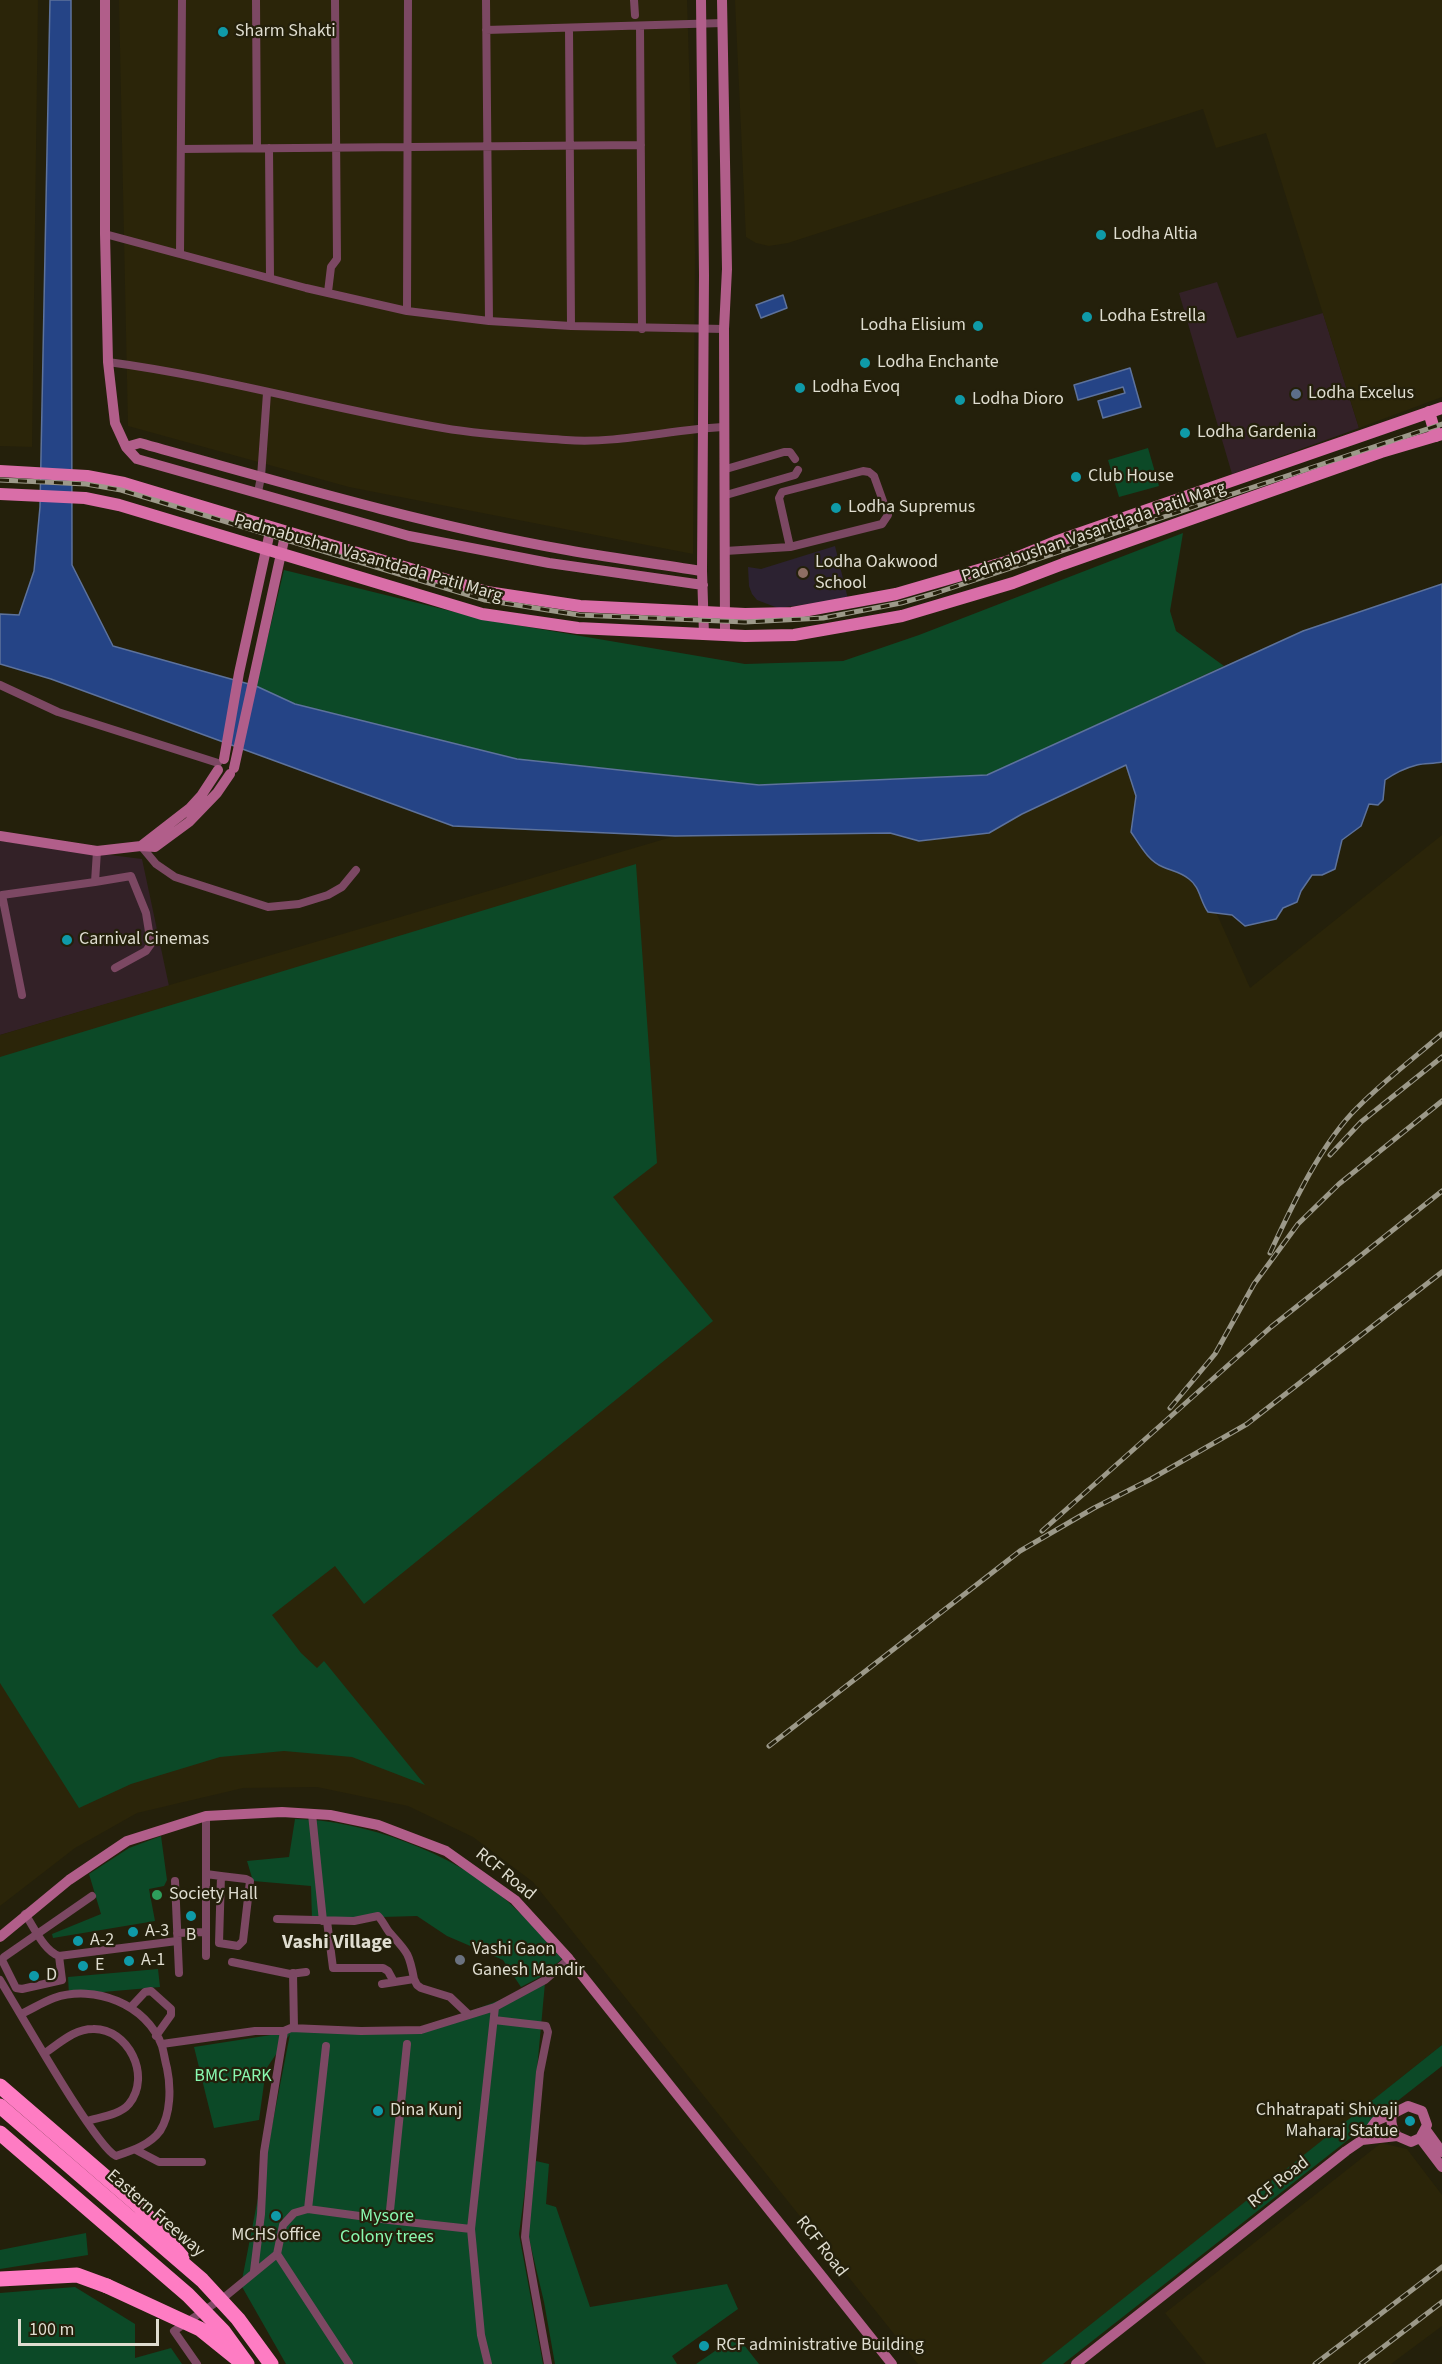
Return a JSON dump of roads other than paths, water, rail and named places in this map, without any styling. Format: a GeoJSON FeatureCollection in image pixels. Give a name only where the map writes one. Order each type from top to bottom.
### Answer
{"type":"FeatureCollection","features":[{"type":"Feature","properties":{"kind":"highway"},"geometry":{"type":"LineString","coordinates":[[0,2086],[139,2206],[201,2280]]}},
{"type":"Feature","properties":{"kind":"highway","name":"Eastern Freeway"},"geometry":{"type":"LineString","coordinates":[[0,2106],[201,2280],[238,2319],[271,2364]]}},
{"type":"Feature","properties":{"kind":"highway"},"geometry":{"type":"LineString","coordinates":[[0,2133],[188,2295],[223,2331],[245,2364]]}},
{"type":"Feature","properties":{"kind":"highway"},"geometry":{"type":"LineString","coordinates":[[0,2279],[77,2276],[107,2286],[200,2329],[245,2364]]}},
{"type":"Feature","properties":{"kind":"main road","name":"Padmabushan Vasantdada Patil Marg"},"geometry":{"type":"LineString","coordinates":[[0,471],[87,476],[124,483],[487,592],[580,606],[725,613],[792,613],[897,594],[1006,562],[1077,535],[1442,408]]}},
{"type":"Feature","properties":{"kind":"main road"},"geometry":{"type":"LineString","coordinates":[[1430,412],[1439,435]]}},
{"type":"Feature","properties":{"kind":"main road","name":"Padmabushan Vasantdada Patil Marg"},"geometry":{"type":"LineString","coordinates":[[0,494],[85,498],[119,505],[482,614],[578,628],[725,635],[794,635],[902,616],[1013,583],[1359,460],[1439,435]]}},
{"type":"Feature","properties":{"kind":"street"},"geometry":{"type":"LineString","coordinates":[[105,0],[105,234],[108,362],[116,423],[126,447],[137,459],[410,536],[564,565],[703,585]]}},
{"type":"Feature","properties":{"kind":"street"},"geometry":{"type":"LineString","coordinates":[[180,254],[182,0]]}},
{"type":"Feature","properties":{"kind":"street"},"geometry":{"type":"LineString","coordinates":[[256,0],[257,148]]}},
{"type":"Feature","properties":{"kind":"street"},"geometry":{"type":"LineString","coordinates":[[328,292],[331,267],[337,259],[335,0]]}},
{"type":"Feature","properties":{"kind":"street"},"geometry":{"type":"LineString","coordinates":[[407,310],[408,0]]}},
{"type":"Feature","properties":{"kind":"street"},"geometry":{"type":"LineString","coordinates":[[486,0],[489,321]]}},
{"type":"Feature","properties":{"kind":"street"},"geometry":{"type":"LineString","coordinates":[[634,0],[635,15]]}},
{"type":"Feature","properties":{"kind":"street"},"geometry":{"type":"LineString","coordinates":[[701,0],[704,634]]}},
{"type":"Feature","properties":{"kind":"street"},"geometry":{"type":"LineString","coordinates":[[722,0],[727,269],[724,329],[725,635]]}},
{"type":"Feature","properties":{"kind":"street"},"geometry":{"type":"LineString","coordinates":[[486,30],[723,24]]}},
{"type":"Feature","properties":{"kind":"street"},"geometry":{"type":"LineString","coordinates":[[640,26],[642,328]]}},
{"type":"Feature","properties":{"kind":"street"},"geometry":{"type":"LineString","coordinates":[[569,28],[571,326]]}},
{"type":"Feature","properties":{"kind":"street"},"geometry":{"type":"LineString","coordinates":[[181,149],[641,145]]}},
{"type":"Feature","properties":{"kind":"street"},"geometry":{"type":"LineString","coordinates":[[268,148],[270,278]]}},
{"type":"Feature","properties":{"kind":"street"},"geometry":{"type":"LineString","coordinates":[[105,234],[270,278],[407,310],[489,321],[571,326],[724,329]]}},
{"type":"Feature","properties":{"kind":"street"},"geometry":{"type":"LineString","coordinates":[[108,362],[184,374],[445,429],[569,440],[653,436],[704,428],[725,428]]}},
{"type":"Feature","properties":{"kind":"street"},"geometry":{"type":"LineString","coordinates":[[258,492],[267,393]]}},
{"type":"Feature","properties":{"kind":"street"},"geometry":{"type":"LineString","coordinates":[[126,447],[140,443],[414,516],[566,550],[702,570]]}},
{"type":"Feature","properties":{"kind":"street"},"geometry":{"type":"LineString","coordinates":[[726,469],[784,452],[790,452],[795,459]]}},
{"type":"Feature","properties":{"kind":"street"},"geometry":{"type":"LineString","coordinates":[[726,495],[795,476],[798,470]]}},
{"type":"Feature","properties":{"kind":"street"},"geometry":{"type":"LineString","coordinates":[[725,551],[790,547],[882,524],[888,515],[874,476],[863,471],[782,492],[779,498],[790,547]]}},
{"type":"Feature","properties":{"kind":"street"},"geometry":{"type":"LineString","coordinates":[[410,536],[414,516]]}},
{"type":"Feature","properties":{"kind":"street"},"geometry":{"type":"LineString","coordinates":[[141,846],[190,808],[201,796],[220,764],[226,747],[239,673],[271,527]]}},
{"type":"Feature","properties":{"kind":"street"},"geometry":{"type":"LineString","coordinates":[[0,836],[97,851],[141,846],[155,847],[189,822],[217,793],[232,771],[239,752],[253,676],[286,531]]}},
{"type":"Feature","properties":{"kind":"street"},"geometry":{"type":"LineString","coordinates":[[564,565],[566,550]]}},
{"type":"Feature","properties":{"kind":"street"},"geometry":{"type":"LineString","coordinates":[[0,685],[58,712],[220,764],[231,761],[232,771]]}},
{"type":"Feature","properties":{"kind":"street"},"geometry":{"type":"LineString","coordinates":[[141,846],[156,864],[175,877],[268,907],[299,904],[328,895],[342,887],[357,870]]}},
{"type":"Feature","properties":{"kind":"street"},"geometry":{"type":"LineString","coordinates":[[95,882],[97,851]]}},
{"type":"Feature","properties":{"kind":"street"},"geometry":{"type":"LineString","coordinates":[[22,995],[2,895],[131,876],[146,913],[151,944],[146,951],[115,968]]}},
{"type":"Feature","properties":{"kind":"street","name":"RCF Road"},"geometry":{"type":"LineString","coordinates":[[0,1937],[25,1914],[69,1880],[121,1844],[206,1816],[282,1812],[330,1815],[378,1825],[446,1851],[515,1900],[569,1959],[891,2364]]}},
{"type":"Feature","properties":{"kind":"street"},"geometry":{"type":"LineString","coordinates":[[312,1814],[333,1968],[383,1968],[388,1971],[394,1982]]}},
{"type":"Feature","properties":{"kind":"street"},"geometry":{"type":"LineString","coordinates":[[206,1816],[206,1956]]}},
{"type":"Feature","properties":{"kind":"street"},"geometry":{"type":"LineString","coordinates":[[206,1874],[246,1879],[251,1884],[243,1941],[238,1946],[219,1943],[220,1876]]}},
{"type":"Feature","properties":{"kind":"street"},"geometry":{"type":"LineString","coordinates":[[175,1881],[179,1973]]}},
{"type":"Feature","properties":{"kind":"street"},"geometry":{"type":"LineString","coordinates":[[59,1956],[62,1980],[19,1989],[16,1988],[3,1963],[4,1957],[37,1932],[92,1896]]}},
{"type":"Feature","properties":{"kind":"street"},"geometry":{"type":"LineString","coordinates":[[25,1914],[50,1950],[59,1956],[206,1932]]}},
{"type":"Feature","properties":{"kind":"street"},"geometry":{"type":"LineString","coordinates":[[277,1919],[354,1921],[378,1916],[410,1956],[417,1985],[450,1997],[469,2015]]}},
{"type":"Feature","properties":{"kind":"street"},"geometry":{"type":"LineString","coordinates":[[162,2044],[294,2028],[421,2031],[495,2007],[545,1980],[569,1959]]}},
{"type":"Feature","properties":{"kind":"street"},"geometry":{"type":"LineString","coordinates":[[232,1962],[293,1973],[306,1972]]}},
{"type":"Feature","properties":{"kind":"street"},"geometry":{"type":"LineString","coordinates":[[293,1973],[294,2028]]}},
{"type":"Feature","properties":{"kind":"street"},"geometry":{"type":"LineString","coordinates":[[382,1984],[414,1979]]}},
{"type":"Feature","properties":{"kind":"street"},"geometry":{"type":"LineString","coordinates":[[0,1980],[87,2121],[113,2155],[136,2150],[160,2132],[168,2109],[170,2082],[162,2044],[131,2007],[103,1995],[71,1994],[54,1998],[21,2014]]}},
{"type":"Feature","properties":{"kind":"street"},"geometry":{"type":"LineString","coordinates":[[131,2007],[145,1992],[151,1991],[171,2009],[171,2014],[156,2036]]}},
{"type":"Feature","properties":{"kind":"street"},"geometry":{"type":"LineString","coordinates":[[488,2364],[481,2335],[471,2229],[495,2007]]}},
{"type":"Feature","properties":{"kind":"street"},"geometry":{"type":"LineString","coordinates":[[494,2020],[546,2026],[548,2032],[540,2072],[525,2238],[548,2364]]}},
{"type":"Feature","properties":{"kind":"street"},"geometry":{"type":"LineString","coordinates":[[45,2053],[75,2032],[92,2028],[107,2030],[120,2037],[128,2048],[137,2070],[136,2084],[130,2103],[121,2111],[87,2121]]}},
{"type":"Feature","properties":{"kind":"street"},"geometry":{"type":"LineString","coordinates":[[254,2271],[261,2214],[264,2152],[284,2031]]}},
{"type":"Feature","properties":{"kind":"street"},"geometry":{"type":"LineString","coordinates":[[389,2220],[407,2044]]}},
{"type":"Feature","properties":{"kind":"street"},"geometry":{"type":"LineString","coordinates":[[308,2209],[326,2046]]}},
{"type":"Feature","properties":{"kind":"street"},"geometry":{"type":"LineString","coordinates":[[1362,2140],[1397,2136],[1411,2142],[1423,2134],[1427,2120],[1418,2108],[1408,2106],[1392,2114],[1392,2128],[1397,2136]]}},
{"type":"Feature","properties":{"kind":"street","name":"RCF Road"},"geometry":{"type":"LineString","coordinates":[[1076,2364],[1362,2140],[1376,2121],[1392,2114]]}},
{"type":"Feature","properties":{"kind":"street"},"geometry":{"type":"LineString","coordinates":[[1423,2134],[1442,2152]]}},
{"type":"Feature","properties":{"kind":"street"},"geometry":{"type":"LineString","coordinates":[[1423,2134],[1442,2167]]}},
{"type":"Feature","properties":{"kind":"street"},"geometry":{"type":"LineString","coordinates":[[136,2150],[159,2162],[202,2162]]}},
{"type":"Feature","properties":{"kind":"street"},"geometry":{"type":"LineString","coordinates":[[348,2364],[277,2254],[282,2225],[294,2213],[308,2209],[471,2229]]}},
{"type":"Feature","properties":{"kind":"street"},"geometry":{"type":"LineString","coordinates":[[197,2364],[174,2331],[227,2295],[277,2254]]}},
{"type":"Feature","properties":{"kind":"water"},"geometry":{"type":"Polygon","coordinates":[[[50,0],[71,0],[72,565],[113,646],[256,686],[295,704],[517,759],[759,785],[987,775],[1303,631],[1442,584],[1442,762],[1413,766],[1385,780],[1383,800],[1378,805],[1369,804],[1361,826],[1342,840],[1335,869],[1322,875],[1312,875],[1301,891],[1297,902],[1283,908],[1276,919],[1245,926],[1232,915],[1208,912],[1193,882],[1153,861],[1145,852],[1131,832],[1136,796],[1126,765],[1022,814],[989,833],[919,841],[890,833],[675,836],[453,826],[51,679],[0,664],[0,614],[19,615],[34,571],[40,507],[50,0]]]}},
{"type":"Feature","properties":{"kind":"water"},"geometry":{"type":"Polygon","coordinates":[[[783,295],[787,308],[761,318],[756,305],[783,295]]]}},
{"type":"Feature","properties":{"kind":"water"},"geometry":{"type":"Polygon","coordinates":[[[1130,368],[1141,407],[1103,418],[1098,401],[1125,393],[1123,387],[1078,400],[1074,385],[1130,368]]]}},
{"type":"Feature","properties":{"kind":"railway"},"geometry":{"type":"LineString","coordinates":[[0,480],[86,484],[121,490],[485,600],[579,615],[745,622],[823,618],[901,603],[1442,424]]}},
{"type":"Feature","properties":{"kind":"railway"},"geometry":{"type":"LineString","coordinates":[[1270,1253],[1308,1176],[1344,1122],[1378,1088],[1442,1034]]}},
{"type":"Feature","properties":{"kind":"railway"},"geometry":{"type":"LineString","coordinates":[[1330,1155],[1361,1122],[1442,1057]]}},
{"type":"Feature","properties":{"kind":"railway"},"geometry":{"type":"LineString","coordinates":[[1170,1408],[1215,1354],[1254,1284],[1298,1224],[1339,1184],[1442,1101]]}},
{"type":"Feature","properties":{"kind":"railway"},"geometry":{"type":"LineString","coordinates":[[1042,1531],[1271,1327],[1442,1191]]}},
{"type":"Feature","properties":{"kind":"railway"},"geometry":{"type":"LineString","coordinates":[[769,1746],[1020,1551],[1247,1424],[1442,1272]]}},
{"type":"Feature","properties":{"kind":"railway"},"geometry":{"type":"LineString","coordinates":[[1315,2364],[1442,2267]]}},
{"type":"Feature","properties":{"kind":"railway"},"geometry":{"type":"LineString","coordinates":[[1361,2364],[1442,2302]]}},
{"type":"Feature","properties":{"kind":"place","name":"Sharm Shakti"},"geometry":{"type":"Point","coordinates":[223,32]}},
{"type":"Feature","properties":{"kind":"place","name":"Lodha Altia"},"geometry":{"type":"Point","coordinates":[1101,235]}},
{"type":"Feature","properties":{"kind":"place","name":"Lodha Estrella"},"geometry":{"type":"Point","coordinates":[1087,317]}},
{"type":"Feature","properties":{"kind":"place","name":"Lodha Elisium"},"geometry":{"type":"Point","coordinates":[978,326]}},
{"type":"Feature","properties":{"kind":"place","name":"Lodha Enchante"},"geometry":{"type":"Point","coordinates":[865,363]}},
{"type":"Feature","properties":{"kind":"place","name":"Lodha Evoq"},"geometry":{"type":"Point","coordinates":[800,388]}},
{"type":"Feature","properties":{"kind":"place","name":"Lodha Excelus"},"geometry":{"type":"Point","coordinates":[1296,394]}},
{"type":"Feature","properties":{"kind":"place","name":"Lodha Dioro"},"geometry":{"type":"Point","coordinates":[960,400]}},
{"type":"Feature","properties":{"kind":"place","name":"Lodha Gardenia"},"geometry":{"type":"Point","coordinates":[1185,433]}},
{"type":"Feature","properties":{"kind":"place","name":"Club House"},"geometry":{"type":"Point","coordinates":[1076,477]}},
{"type":"Feature","properties":{"kind":"place","name":"Lodha Supremus"},"geometry":{"type":"Point","coordinates":[836,508]}},
{"type":"Feature","properties":{"kind":"place","name":"Lodha Oakwood School"},"geometry":{"type":"Point","coordinates":[803,573]}},
{"type":"Feature","properties":{"kind":"place","name":"Carnival Cinemas"},"geometry":{"type":"Point","coordinates":[67,940]}},
{"type":"Feature","properties":{"kind":"place","name":"Society Hall"},"geometry":{"type":"Point","coordinates":[157,1895]}},
{"type":"Feature","properties":{"kind":"place","name":"B"},"geometry":{"type":"Point","coordinates":[191,1916]}},
{"type":"Feature","properties":{"kind":"place","name":"A-3"},"geometry":{"type":"Point","coordinates":[133,1932]}},
{"type":"Feature","properties":{"kind":"place","name":"A-2"},"geometry":{"type":"Point","coordinates":[78,1941]}},
{"type":"Feature","properties":{"kind":"place","name":"Vashi Gaon Ganesh Mandir"},"geometry":{"type":"Point","coordinates":[460,1960]}},
{"type":"Feature","properties":{"kind":"place","name":"A-1"},"geometry":{"type":"Point","coordinates":[129,1961]}},
{"type":"Feature","properties":{"kind":"place","name":"E"},"geometry":{"type":"Point","coordinates":[83,1966]}},
{"type":"Feature","properties":{"kind":"place","name":"D"},"geometry":{"type":"Point","coordinates":[34,1976]}},
{"type":"Feature","properties":{"kind":"place","name":"Dina Kunj"},"geometry":{"type":"Point","coordinates":[378,2111]}},
{"type":"Feature","properties":{"kind":"place","name":"Chhatrapati Shivaji Maharaj Statue"},"geometry":{"type":"Point","coordinates":[1410,2121]}},
{"type":"Feature","properties":{"kind":"place","name":"MCHS office"},"geometry":{"type":"Point","coordinates":[276,2216]}},
{"type":"Feature","properties":{"kind":"place","name":"RCF administrative Building"},"geometry":{"type":"Point","coordinates":[704,2346]}},
{"type":"Feature","properties":{"kind":"district","name":"Vashi Village"},"geometry":{"type":"Point","coordinates":[337,1944]}},
{"type":"Feature","properties":{"kind":"park label","name":"BMC PARK"},"geometry":{"type":"Point","coordinates":[233,2077]}},
{"type":"Feature","properties":{"kind":"park label","name":"Mysore Colony trees"},"geometry":{"type":"Point","coordinates":[387,2227]}}]}
